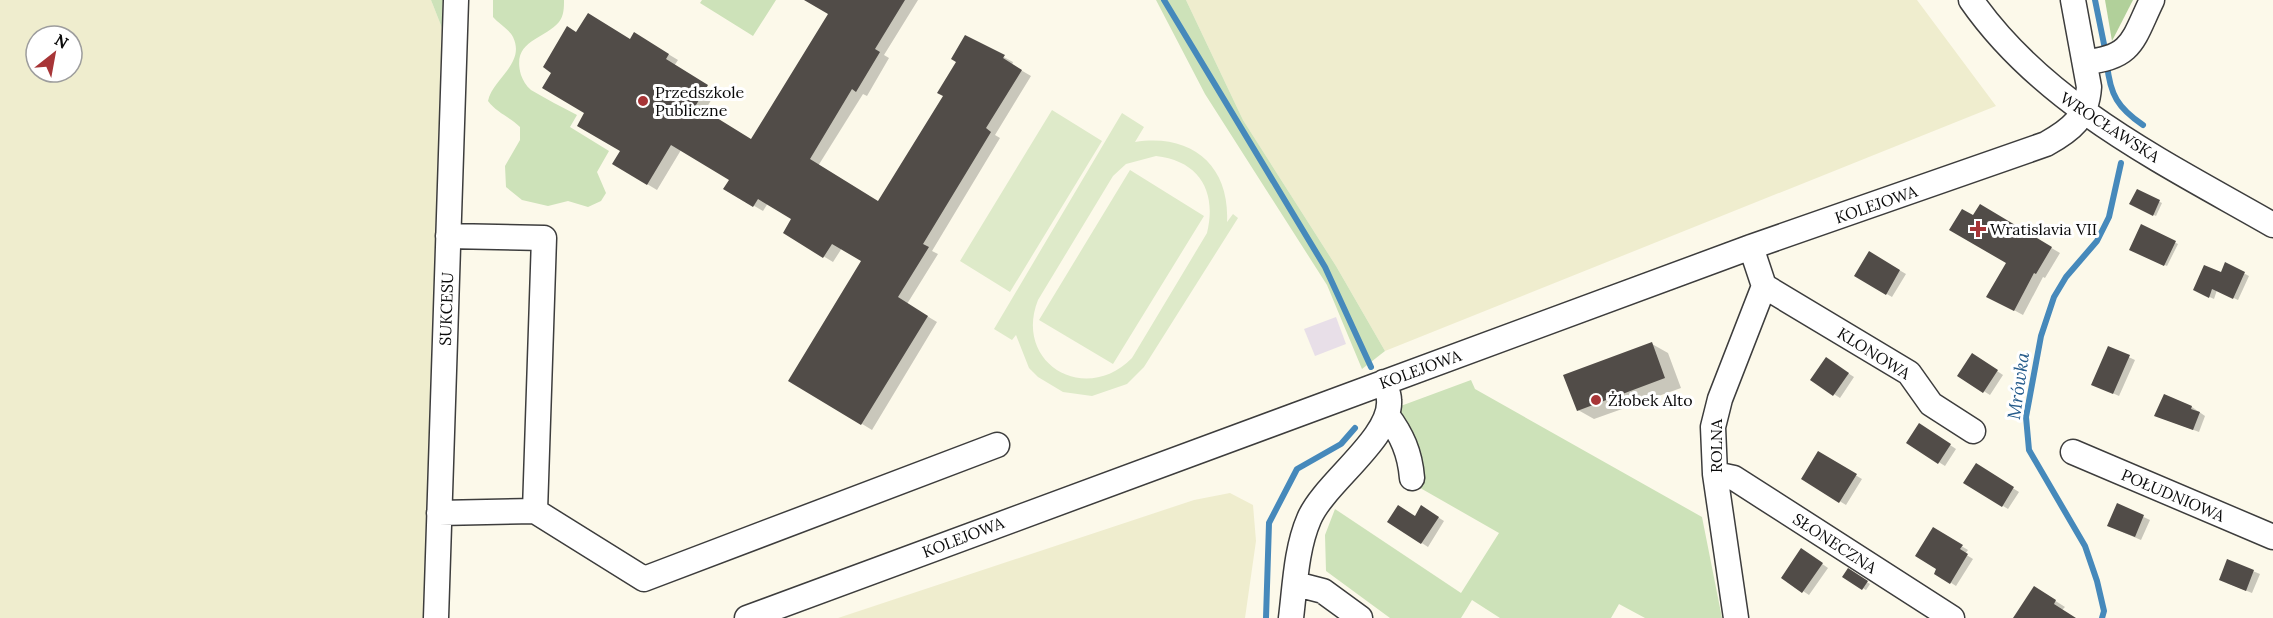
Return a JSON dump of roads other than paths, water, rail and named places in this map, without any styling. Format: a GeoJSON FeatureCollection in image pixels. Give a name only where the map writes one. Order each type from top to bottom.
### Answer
{"type":"FeatureCollection","features":[{"type":"Feature","properties":{"kind":"street","name":"SUKCESU"},"geometry":{"type":"LineString","coordinates":[[436,618],[456,0]]}},
{"type":"Feature","properties":{"kind":"street","name":"WROCŁAWSKA"},"geometry":{"type":"LineString","coordinates":[[1971,0],[2037,74],[2082,110],[2147,153],[2273,225]]}},
{"type":"Feature","properties":{"kind":"street"},"geometry":{"type":"LineString","coordinates":[[2073,0],[2100,60],[2082,110]]}},
{"type":"Feature","properties":{"kind":"street"},"geometry":{"type":"LineString","coordinates":[[2100,60],[2129,46],[2152,0]]}},
{"type":"Feature","properties":{"kind":"street","name":"KOLEJOWA"},"geometry":{"type":"LineString","coordinates":[[747,618],[1752,247],[2046,144],[2070,131],[2082,110]]}},
{"type":"Feature","properties":{"kind":"street"},"geometry":{"type":"LineString","coordinates":[[448,236],[544,238],[535,511]]}},
{"type":"Feature","properties":{"kind":"street"},"geometry":{"type":"LineString","coordinates":[[1752,247],[1764,286]]}},
{"type":"Feature","properties":{"kind":"street","name":"KLONOWA"},"geometry":{"type":"LineString","coordinates":[[1764,286],[1909,374],[1931,404],[1973,431]]}},
{"type":"Feature","properties":{"kind":"street","name":"ROLNA"},"geometry":{"type":"LineString","coordinates":[[1736,618],[1715,474],[1715,414],[1764,286]]}},
{"type":"Feature","properties":{"kind":"street"},"geometry":{"type":"LineString","coordinates":[[1291,618],[1303,536],[1314,509],[1378,432],[1387,415],[1389,398],[1384,382]]}},
{"type":"Feature","properties":{"kind":"street"},"geometry":{"type":"LineString","coordinates":[[1387,415],[1398,430],[1410,456],[1412,478]]}},
{"type":"Feature","properties":{"kind":"street"},"geometry":{"type":"LineString","coordinates":[[439,513],[535,511],[644,579],[997,445]]}},
{"type":"Feature","properties":{"kind":"street","name":"POŁUDNIOWA"},"geometry":{"type":"LineString","coordinates":[[2073,452],[2273,537]]}},
{"type":"Feature","properties":{"kind":"street","name":"SŁONECZNA"},"geometry":{"type":"LineString","coordinates":[[1715,474],[1734,478],[1952,618]]}},
{"type":"Feature","properties":{"kind":"street"},"geometry":{"type":"LineString","coordinates":[[1296,584],[1323,591],[1360,618]]}},
{"type":"Feature","properties":{"kind":"waterway"},"geometry":{"type":"LineString","coordinates":[[1164,0],[1325,267],[1371,367]]}},
{"type":"Feature","properties":{"kind":"waterway","name":"Mrówka"},"geometry":{"type":"LineString","coordinates":[[2095,0],[2106,54]]}},
{"type":"Feature","properties":{"kind":"waterway","name":"Mrówka"},"geometry":{"type":"LineString","coordinates":[[2107,64],[2110,84],[2117,100],[2127,113],[2143,125]]}},
{"type":"Feature","properties":{"kind":"waterway","name":"Mrówka"},"geometry":{"type":"LineString","coordinates":[[2102,618],[2104,611],[2097,581],[2085,546],[2029,450],[2026,417],[2041,336],[2054,297],[2066,277],[2097,241],[2109,217],[2121,163]]}},
{"type":"Feature","properties":{"kind":"waterway"},"geometry":{"type":"LineString","coordinates":[[1266,618],[1269,523],[1297,469],[1341,444],[1355,428]]}},
{"type":"Feature","properties":{"kind":"place","name":"Przedszkole Publiczne"},"geometry":{"type":"Point","coordinates":[643,101]}},
{"type":"Feature","properties":{"kind":"place","name":"Wratislavia VII"},"geometry":{"type":"Point","coordinates":[1978,229]}},
{"type":"Feature","properties":{"kind":"place","name":"Żłobek Alto"},"geometry":{"type":"Point","coordinates":[1596,400]}}]}
